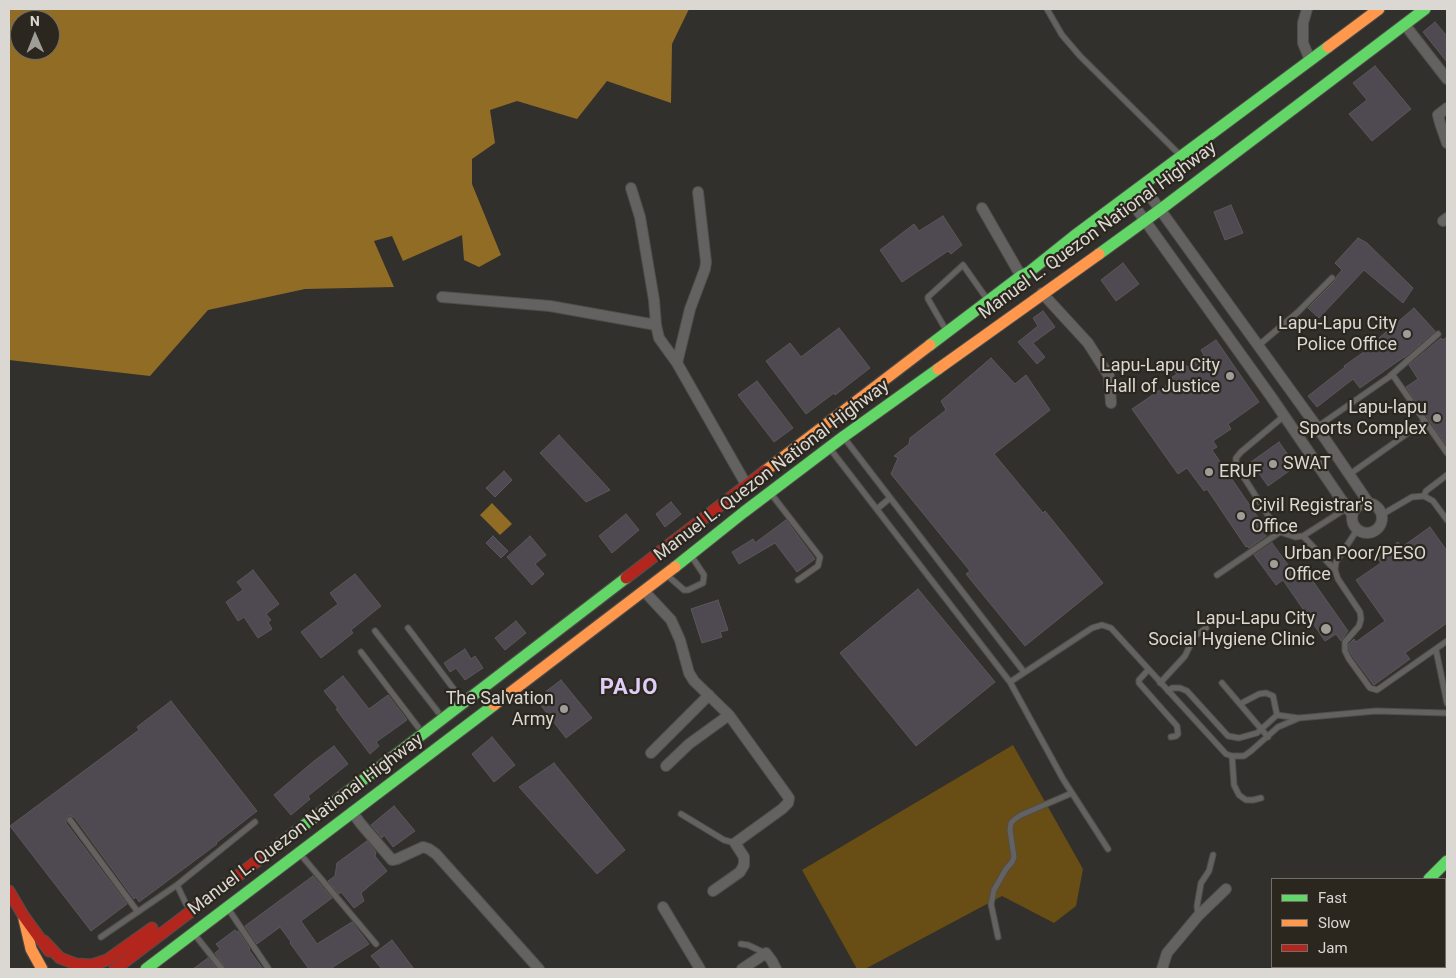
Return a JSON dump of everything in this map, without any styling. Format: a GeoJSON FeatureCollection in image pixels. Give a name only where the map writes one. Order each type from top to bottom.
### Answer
{"type":"FeatureCollection","features":[{"type":"Feature","properties":{"kind":"main road","name":"Manuel L. Quezon National Highway"},"geometry":{"type":"LineString","coordinates":[[115,969],[1021,276],[1029,272],[1074,236],[1378,9]]}},
{"type":"Feature","properties":{"kind":"main road","name":"Manuel L. Quezon National Highway"},"geometry":{"type":"LineString","coordinates":[[148,968],[644,591],[843,437],[1161,209],[1425,9]]}},
{"type":"Feature","properties":{"kind":"main road"},"geometry":{"type":"LineString","coordinates":[[650,559],[665,574]]}},
{"type":"Feature","properties":{"kind":"main road"},"geometry":{"type":"LineString","coordinates":[[9,891],[23,915],[60,958],[84,965],[96,964],[111,958],[186,904],[479,681],[485,680],[490,683]]}},
{"type":"Feature","properties":{"kind":"main road"},"geometry":{"type":"LineString","coordinates":[[1430,878],[1447,861]]}},
{"type":"Feature","properties":{"kind":"main road"},"geometry":{"type":"LineString","coordinates":[[23,915],[31,949],[33,969]]}},
{"type":"Feature","properties":{"kind":"main road"},"geometry":{"type":"LineString","coordinates":[[44,941],[61,969]]}},
{"type":"Feature","properties":{"kind":"main road"},"geometry":{"type":"LineString","coordinates":[[31,949],[42,969]]}},
{"type":"Feature","properties":{"kind":"street"},"geometry":{"type":"LineString","coordinates":[[1307,9],[1303,23],[1303,43],[1310,60]]}},
{"type":"Feature","properties":{"kind":"street"},"geometry":{"type":"LineString","coordinates":[[1405,25],[1447,79]]}},
{"type":"Feature","properties":{"kind":"street"},"geometry":{"type":"LineString","coordinates":[[1447,108],[1438,115],[1447,143]]}},
{"type":"Feature","properties":{"kind":"street"},"geometry":{"type":"LineString","coordinates":[[1143,186],[1259,345],[1368,502]]}},
{"type":"Feature","properties":{"kind":"street"},"geometry":{"type":"LineString","coordinates":[[631,188],[640,217],[659,338],[677,363],[746,486]]}},
{"type":"Feature","properties":{"kind":"street"},"geometry":{"type":"LineString","coordinates":[[677,363],[690,309],[706,262],[698,192]]}},
{"type":"Feature","properties":{"kind":"street"},"geometry":{"type":"LineString","coordinates":[[1128,197],[1272,398],[1350,511],[1352,523],[1364,534],[1373,533],[1379,529],[1383,522],[1383,514],[1378,506],[1368,502],[1361,503],[1350,511]]}},
{"type":"Feature","properties":{"kind":"street"},"geometry":{"type":"LineString","coordinates":[[982,208],[1021,276]]}},
{"type":"Feature","properties":{"kind":"street"},"geometry":{"type":"LineString","coordinates":[[1042,294],[1088,344],[1109,376],[1111,403]]}},
{"type":"Feature","properties":{"kind":"street"},"geometry":{"type":"LineString","coordinates":[[442,297],[550,306],[656,325]]}},
{"type":"Feature","properties":{"kind":"street"},"geometry":{"type":"LineString","coordinates":[[1272,398],[1286,385]]}},
{"type":"Feature","properties":{"kind":"street"},"geometry":{"type":"LineString","coordinates":[[644,591],[671,620],[680,640],[689,673],[729,715],[789,798],[788,803],[782,809],[735,843],[744,857],[744,866],[740,872],[713,891]]}},
{"type":"Feature","properties":{"kind":"street"},"geometry":{"type":"LineString","coordinates":[[651,753],[709,695]]}},
{"type":"Feature","properties":{"kind":"street"},"geometry":{"type":"LineString","coordinates":[[666,766],[689,744],[729,715]]}},
{"type":"Feature","properties":{"kind":"street"},"geometry":{"type":"LineString","coordinates":[[352,812],[392,860],[423,846],[436,854],[539,969]]}},
{"type":"Feature","properties":{"kind":"street"},"geometry":{"type":"LineString","coordinates":[[1162,969],[1167,953],[1198,916],[1226,889]]}},
{"type":"Feature","properties":{"kind":"street"},"geometry":{"type":"LineString","coordinates":[[663,907],[700,969]]}},
{"type":"Feature","properties":{"kind":"street"},"geometry":{"type":"LineString","coordinates":[[742,969],[766,953],[776,969]]}},
{"type":"Feature","properties":{"kind":"lane"},"geometry":{"type":"LineString","coordinates":[[1048,9],[1062,35],[1080,56],[1182,156]]}},
{"type":"Feature","properties":{"kind":"lane"},"geometry":{"type":"LineString","coordinates":[[948,333],[928,296],[963,265],[988,302]]}},
{"type":"Feature","properties":{"kind":"lane"},"geometry":{"type":"LineString","coordinates":[[1259,345],[1298,312],[1332,278]]}},
{"type":"Feature","properties":{"kind":"lane"},"geometry":{"type":"LineString","coordinates":[[1317,427],[1392,374],[1438,334]]}},
{"type":"Feature","properties":{"kind":"lane"},"geometry":{"type":"LineString","coordinates":[[1392,374],[1447,453]]}},
{"type":"Feature","properties":{"kind":"lane"},"geometry":{"type":"LineString","coordinates":[[1284,416],[1236,458],[1236,465],[1271,520],[1280,532],[1295,537],[1303,536],[1350,511]]}},
{"type":"Feature","properties":{"kind":"lane"},"geometry":{"type":"LineString","coordinates":[[1350,474],[1425,422]]}},
{"type":"Feature","properties":{"kind":"lane"},"geometry":{"type":"LineString","coordinates":[[843,437],[1024,672]]}},
{"type":"Feature","properties":{"kind":"lane"},"geometry":{"type":"LineString","coordinates":[[829,448],[1010,682],[1072,793],[1108,849]]}},
{"type":"Feature","properties":{"kind":"lane"},"geometry":{"type":"LineString","coordinates":[[1424,496],[1426,491],[1447,476]]}},
{"type":"Feature","properties":{"kind":"lane"},"geometry":{"type":"LineString","coordinates":[[770,492],[820,557],[818,566],[798,580]]}},
{"type":"Feature","properties":{"kind":"lane"},"geometry":{"type":"LineString","coordinates":[[1383,514],[1412,497],[1424,496],[1433,501],[1447,520]]}},
{"type":"Feature","properties":{"kind":"lane"},"geometry":{"type":"LineString","coordinates":[[877,509],[890,498]]}},
{"type":"Feature","properties":{"kind":"lane"},"geometry":{"type":"LineString","coordinates":[[1335,570],[1336,562],[1358,530]]}},
{"type":"Feature","properties":{"kind":"lane"},"geometry":{"type":"LineString","coordinates":[[1217,574],[1280,532]]}},
{"type":"Feature","properties":{"kind":"lane"},"geometry":{"type":"LineString","coordinates":[[1303,536],[1335,570],[1338,579],[1360,612],[1359,626],[1345,642],[1345,651],[1370,688],[1377,690],[1447,641]]}},
{"type":"Feature","properties":{"kind":"lane"},"geometry":{"type":"LineString","coordinates":[[665,574],[684,590],[703,583],[704,575],[691,554]]}},
{"type":"Feature","properties":{"kind":"lane"},"geometry":{"type":"LineString","coordinates":[[1010,682],[1092,628],[1102,625],[1111,628],[1226,754],[1232,756],[1244,756],[1278,727],[1299,718],[1376,711],[1447,713]]}},
{"type":"Feature","properties":{"kind":"lane"},"geometry":{"type":"LineString","coordinates":[[408,628],[459,696]]}},
{"type":"Feature","properties":{"kind":"lane"},"geometry":{"type":"LineString","coordinates":[[1160,683],[1185,656],[1192,640],[1206,628]]}},
{"type":"Feature","properties":{"kind":"lane"},"geometry":{"type":"LineString","coordinates":[[375,632],[438,712]]}},
{"type":"Feature","properties":{"kind":"lane"},"geometry":{"type":"LineString","coordinates":[[1436,650],[1447,703]]}},
{"type":"Feature","properties":{"kind":"lane"},"geometry":{"type":"LineString","coordinates":[[361,652],[418,727]]}},
{"type":"Feature","properties":{"kind":"lane"},"geometry":{"type":"LineString","coordinates":[[1148,670],[1139,682],[1177,726],[1178,734],[1171,737]]}},
{"type":"Feature","properties":{"kind":"lane"},"geometry":{"type":"LineString","coordinates":[[1222,683],[1268,736]]}},
{"type":"Feature","properties":{"kind":"lane"},"geometry":{"type":"LineString","coordinates":[[1168,691],[1172,688],[1180,688],[1187,691],[1228,736],[1239,738],[1257,733],[1277,715],[1299,718]]}},
{"type":"Feature","properties":{"kind":"lane"},"geometry":{"type":"LineString","coordinates":[[1240,704],[1259,694],[1266,693],[1273,696],[1277,715]]}},
{"type":"Feature","properties":{"kind":"lane"},"geometry":{"type":"LineString","coordinates":[[1232,756],[1234,785],[1239,795],[1246,800],[1261,798]]}},
{"type":"Feature","properties":{"kind":"lane"},"geometry":{"type":"LineString","coordinates":[[998,937],[991,904],[994,890],[1014,857],[1010,830],[1011,824],[1021,815],[1072,793]]}},
{"type":"Feature","properties":{"kind":"lane"},"geometry":{"type":"LineString","coordinates":[[681,814],[724,840],[735,843]]}},
{"type":"Feature","properties":{"kind":"lane"},"geometry":{"type":"LineString","coordinates":[[70,820],[138,912]]}},
{"type":"Feature","properties":{"kind":"lane"},"geometry":{"type":"LineString","coordinates":[[101,937],[176,885],[255,822]]}},
{"type":"Feature","properties":{"kind":"lane"},"geometry":{"type":"LineString","coordinates":[[299,852],[376,944]]}},
{"type":"Feature","properties":{"kind":"lane"},"geometry":{"type":"LineString","coordinates":[[1198,916],[1198,893],[1201,883],[1209,871],[1214,855]]}},
{"type":"Feature","properties":{"kind":"lane"},"geometry":{"type":"LineString","coordinates":[[176,885],[186,904]]}},
{"type":"Feature","properties":{"kind":"lane"},"geometry":{"type":"LineString","coordinates":[[227,907],[268,968]]}},
{"type":"Feature","properties":{"kind":"lane"},"geometry":{"type":"LineString","coordinates":[[193,933],[222,969]]}},
{"type":"Feature","properties":{"kind":"lane"},"geometry":{"type":"LineString","coordinates":[[741,944],[766,953]]}},
{"type":"Feature","properties":{"kind":"shaded area"},"geometry":{"type":"Polygon","coordinates":[[[9,9],[689,9],[672,44],[671,103],[607,81],[577,119],[517,101],[490,110],[495,143],[472,159],[472,184],[501,255],[479,267],[464,260],[462,235],[403,261],[392,236],[374,241],[394,287],[305,289],[208,310],[150,376],[9,360],[9,9]]]}},
{"type":"Feature","properties":{"kind":"shaded area"},"geometry":{"type":"Polygon","coordinates":[[[492,503],[512,524],[500,535],[480,515],[492,503]]]}},
{"type":"Feature","properties":{"kind":"shaded area"},"geometry":{"type":"Polygon","coordinates":[[[1013,745],[1083,869],[1076,906],[1054,923],[1002,896],[865,969],[857,969],[802,870],[1013,745]]]}},
{"type":"Feature","properties":{"kind":"building"},"geometry":{"type":"Polygon","coordinates":[[[1435,22],[1447,36],[1447,62],[1423,32],[1435,22]]]}},
{"type":"Feature","properties":{"kind":"building"},"geometry":{"type":"Polygon","coordinates":[[[1375,66],[1411,109],[1372,141],[1349,114],[1367,100],[1353,83],[1375,66]]]}},
{"type":"Feature","properties":{"kind":"building"},"geometry":{"type":"Polygon","coordinates":[[[1231,205],[1243,233],[1225,240],[1214,212],[1231,205]]]}},
{"type":"Feature","properties":{"kind":"building"},"geometry":{"type":"Polygon","coordinates":[[[943,216],[962,245],[951,254],[948,251],[902,282],[880,250],[914,224],[919,231],[943,216]]]}},
{"type":"Feature","properties":{"kind":"building"},"geometry":{"type":"Polygon","coordinates":[[[1358,238],[1367,243],[1413,288],[1403,303],[1364,270],[1319,318],[1308,308],[1335,281],[1342,270],[1335,263],[1358,238]]]}},
{"type":"Feature","properties":{"kind":"building"},"geometry":{"type":"Polygon","coordinates":[[[1123,263],[1139,284],[1116,301],[1101,280],[1123,263]]]}},
{"type":"Feature","properties":{"kind":"building"},"geometry":{"type":"Polygon","coordinates":[[[1414,308],[1435,331],[1404,358],[1360,388],[1353,379],[1317,407],[1308,396],[1344,366],[1381,340],[1379,338],[1414,308]]]}},
{"type":"Feature","properties":{"kind":"building"},"geometry":{"type":"Polygon","coordinates":[[[1043,311],[1055,327],[1033,343],[1045,357],[1037,364],[1018,342],[1038,326],[1033,318],[1043,311]]]}},
{"type":"Feature","properties":{"kind":"building"},"geometry":{"type":"Polygon","coordinates":[[[839,328],[870,368],[806,414],[766,361],[790,343],[801,357],[839,328]]]}},
{"type":"Feature","properties":{"kind":"building","name":"Lapu-lapu Sports Complex"},"geometry":{"type":"Polygon","coordinates":[[[1447,337],[1447,446],[1406,387],[1418,379],[1409,365],[1441,338],[1443,340],[1447,337]]]}},
{"type":"Feature","properties":{"kind":"building"},"geometry":{"type":"Polygon","coordinates":[[[1216,340],[1259,402],[1228,424],[1231,429],[1213,441],[1217,447],[1212,450],[1268,532],[1265,534],[1266,536],[1249,548],[1246,547],[1207,489],[1204,491],[1187,468],[1178,474],[1132,409],[1173,381],[1171,378],[1177,374],[1174,371],[1185,364],[1187,367],[1204,355],[1201,350],[1216,340]]]}},
{"type":"Feature","properties":{"kind":"building"},"geometry":{"type":"Polygon","coordinates":[[[991,358],[1015,384],[1026,375],[1050,410],[994,454],[1043,513],[1045,511],[1103,583],[1025,646],[966,574],[970,571],[891,474],[898,458],[894,456],[909,444],[910,438],[946,410],[941,401],[991,358]]]}},
{"type":"Feature","properties":{"kind":"building"},"geometry":{"type":"Polygon","coordinates":[[[757,381],[793,428],[774,442],[738,395],[757,381]]]}},
{"type":"Feature","properties":{"kind":"building"},"geometry":{"type":"Polygon","coordinates":[[[559,435],[610,490],[586,502],[540,453],[559,435]]]}},
{"type":"Feature","properties":{"kind":"building","name":"SWAT"},"geometry":{"type":"Polygon","coordinates":[[[1279,442],[1296,466],[1268,486],[1251,462],[1279,442]]]}},
{"type":"Feature","properties":{"kind":"building"},"geometry":{"type":"Polygon","coordinates":[[[504,471],[512,480],[495,497],[486,488],[504,471]]]}},
{"type":"Feature","properties":{"kind":"building"},"geometry":{"type":"Polygon","coordinates":[[[671,502],[681,514],[665,527],[656,514],[671,502]]]}},
{"type":"Feature","properties":{"kind":"building"},"geometry":{"type":"Polygon","coordinates":[[[626,514],[639,530],[612,553],[599,536],[626,514]]]}},
{"type":"Feature","properties":{"kind":"building"},"geometry":{"type":"Polygon","coordinates":[[[786,520],[815,559],[797,572],[775,543],[739,564],[732,552],[753,539],[755,543],[786,520]]]}},
{"type":"Feature","properties":{"kind":"building"},"geometry":{"type":"Polygon","coordinates":[[[1430,527],[1447,551],[1447,623],[1405,653],[1410,659],[1374,685],[1353,657],[1349,650],[1349,644],[1354,639],[1356,642],[1385,621],[1356,580],[1381,563],[1377,557],[1398,542],[1402,547],[1430,527]]]}},
{"type":"Feature","properties":{"kind":"building"},"geometry":{"type":"Polygon","coordinates":[[[493,536],[508,551],[501,558],[486,543],[493,536]]]}},
{"type":"Feature","properties":{"kind":"building"},"geometry":{"type":"Polygon","coordinates":[[[530,536],[546,555],[535,564],[544,574],[532,585],[507,557],[530,536]]]}},
{"type":"Feature","properties":{"kind":"building"},"geometry":{"type":"Polygon","coordinates":[[[1272,543],[1296,576],[1305,570],[1348,631],[1341,641],[1336,634],[1325,641],[1283,580],[1276,585],[1254,555],[1272,543]]]}},
{"type":"Feature","properties":{"kind":"building"},"geometry":{"type":"Polygon","coordinates":[[[253,570],[279,604],[266,614],[271,620],[268,622],[272,629],[258,638],[244,617],[238,621],[226,602],[243,590],[237,582],[253,570]]]}},
{"type":"Feature","properties":{"kind":"building"},"geometry":{"type":"Polygon","coordinates":[[[355,574],[381,606],[351,630],[353,633],[321,658],[301,632],[338,604],[330,593],[355,574]]]}},
{"type":"Feature","properties":{"kind":"building"},"geometry":{"type":"Polygon","coordinates":[[[918,589],[995,682],[916,746],[840,653],[918,589]]]}},
{"type":"Feature","properties":{"kind":"building"},"geometry":{"type":"Polygon","coordinates":[[[718,600],[728,630],[720,632],[722,637],[702,643],[691,609],[718,600]]]}},
{"type":"Feature","properties":{"kind":"building"},"geometry":{"type":"Polygon","coordinates":[[[516,621],[526,633],[505,650],[495,638],[516,621]]]}},
{"type":"Feature","properties":{"kind":"building"},"geometry":{"type":"Polygon","coordinates":[[[465,649],[471,659],[475,656],[483,668],[465,680],[456,668],[450,672],[444,663],[465,649]]]}},
{"type":"Feature","properties":{"kind":"building"},"geometry":{"type":"Polygon","coordinates":[[[343,676],[369,709],[388,695],[407,720],[376,742],[379,746],[370,754],[324,691],[343,676]]]}},
{"type":"Feature","properties":{"kind":"building","name":"The Salvation Army"},"geometry":{"type":"Polygon","coordinates":[[[561,680],[592,718],[566,738],[536,699],[561,680]]]}},
{"type":"Feature","properties":{"kind":"building"},"geometry":{"type":"Polygon","coordinates":[[[171,701],[257,811],[217,844],[139,902],[136,897],[134,899],[74,817],[68,816],[66,823],[127,904],[91,931],[10,826],[139,730],[137,727],[171,701]]]}},
{"type":"Feature","properties":{"kind":"building"},"geometry":{"type":"Polygon","coordinates":[[[492,737],[515,765],[494,782],[472,754],[492,737]]]}},
{"type":"Feature","properties":{"kind":"building"},"geometry":{"type":"Polygon","coordinates":[[[334,746],[348,764],[308,796],[310,799],[291,815],[274,795],[334,746]]]}},
{"type":"Feature","properties":{"kind":"building"},"geometry":{"type":"Polygon","coordinates":[[[554,763],[625,850],[597,874],[519,787],[554,763]]]}},
{"type":"Feature","properties":{"kind":"building"},"geometry":{"type":"Polygon","coordinates":[[[394,806],[415,831],[393,847],[384,835],[382,838],[371,825],[394,806]]]}},
{"type":"Feature","properties":{"kind":"building"},"geometry":{"type":"Polygon","coordinates":[[[367,841],[376,852],[375,856],[387,871],[361,893],[364,901],[354,908],[341,892],[339,894],[328,881],[335,876],[337,863],[367,841]]]}},
{"type":"Feature","properties":{"kind":"building"},"geometry":{"type":"Polygon","coordinates":[[[313,876],[332,898],[301,921],[317,944],[352,922],[369,944],[330,969],[309,969],[280,927],[257,944],[245,926],[313,876]]]}},
{"type":"Feature","properties":{"kind":"building"},"geometry":{"type":"Polygon","coordinates":[[[235,930],[236,932],[238,931],[263,969],[226,969],[215,953],[220,949],[216,944],[235,930]]]}},
{"type":"Feature","properties":{"kind":"building"},"geometry":{"type":"Polygon","coordinates":[[[392,940],[414,969],[382,969],[371,956],[392,940]]]}},
{"type":"Feature","properties":{"kind":"building"},"geometry":{"type":"Polygon","coordinates":[[[208,958],[217,969],[193,969],[208,958]]]}},
{"type":"Feature","properties":{"kind":"traffic: fast"},"geometry":{"type":"LineString","coordinates":[[1099,254],[1425,9]]}},
{"type":"Feature","properties":{"kind":"traffic: fast"},"geometry":{"type":"LineString","coordinates":[[930,345],[1328,47]]}},
{"type":"Feature","properties":{"kind":"traffic: fast"},"geometry":{"type":"LineString","coordinates":[[675,567],[843,437],[938,369]]}},
{"type":"Feature","properties":{"kind":"traffic: fast"},"geometry":{"type":"LineString","coordinates":[[273,849],[626,578]]}},
{"type":"Feature","properties":{"kind":"traffic: fast"},"geometry":{"type":"LineString","coordinates":[[146,969],[494,705]]}},
{"type":"Feature","properties":{"kind":"traffic: fast"},"geometry":{"type":"LineString","coordinates":[[1430,878],[1447,861]]}},
{"type":"Feature","properties":{"kind":"traffic: slow"},"geometry":{"type":"LineString","coordinates":[[1328,47],[1379,9]]}},
{"type":"Feature","properties":{"kind":"traffic: slow"},"geometry":{"type":"LineString","coordinates":[[938,369],[1099,254]]}},
{"type":"Feature","properties":{"kind":"traffic: slow"},"geometry":{"type":"LineString","coordinates":[[765,471],[930,345]]}},
{"type":"Feature","properties":{"kind":"traffic: slow"},"geometry":{"type":"LineString","coordinates":[[494,705],[675,567]]}},
{"type":"Feature","properties":{"kind":"traffic: slow"},"geometry":{"type":"LineString","coordinates":[[24,919],[31,949],[42,969]]}},
{"type":"Feature","properties":{"kind":"traffic: jam"},"geometry":{"type":"LineString","coordinates":[[626,578],[765,471]]}},
{"type":"Feature","properties":{"kind":"traffic: jam"},"geometry":{"type":"LineString","coordinates":[[115,969],[273,849]]}},
{"type":"Feature","properties":{"kind":"traffic: jam"},"geometry":{"type":"LineString","coordinates":[[9,891],[23,915],[49,951]]}},
{"type":"Feature","properties":{"kind":"traffic: jam"},"geometry":{"type":"LineString","coordinates":[[44,941],[60,958],[76,964],[92,965],[107,960],[152,928]]}},
{"type":"Feature","properties":{"kind":"place","name":"Lapu-Lapu City Police Office"},"geometry":{"type":"Point","coordinates":[1407,334]}},
{"type":"Feature","properties":{"kind":"place","name":"Lapu-Lapu City Hall of Justice"},"geometry":{"type":"Point","coordinates":[1230,376]}},
{"type":"Feature","properties":{"kind":"place","name":"Lapu-lapu Sports Complex"},"geometry":{"type":"Point","coordinates":[1437,418]}},
{"type":"Feature","properties":{"kind":"place","name":"SWAT"},"geometry":{"type":"Point","coordinates":[1273,464]}},
{"type":"Feature","properties":{"kind":"place","name":"ERUF"},"geometry":{"type":"Point","coordinates":[1209,472]}},
{"type":"Feature","properties":{"kind":"place","name":"Civil Registrar's Office"},"geometry":{"type":"Point","coordinates":[1241,516]}},
{"type":"Feature","properties":{"kind":"place","name":"Urban Poor/PESO Office"},"geometry":{"type":"Point","coordinates":[1274,564]}},
{"type":"Feature","properties":{"kind":"place","name":"Lapu-Lapu City Social Hygiene Clinic"},"geometry":{"type":"Point","coordinates":[1326,629]}},
{"type":"Feature","properties":{"kind":"place","name":"The Salvation Army"},"geometry":{"type":"Point","coordinates":[564,709]}},
{"type":"Feature","properties":{"kind":"district","name":"PAJO"},"geometry":{"type":"Point","coordinates":[629,688]}}]}
